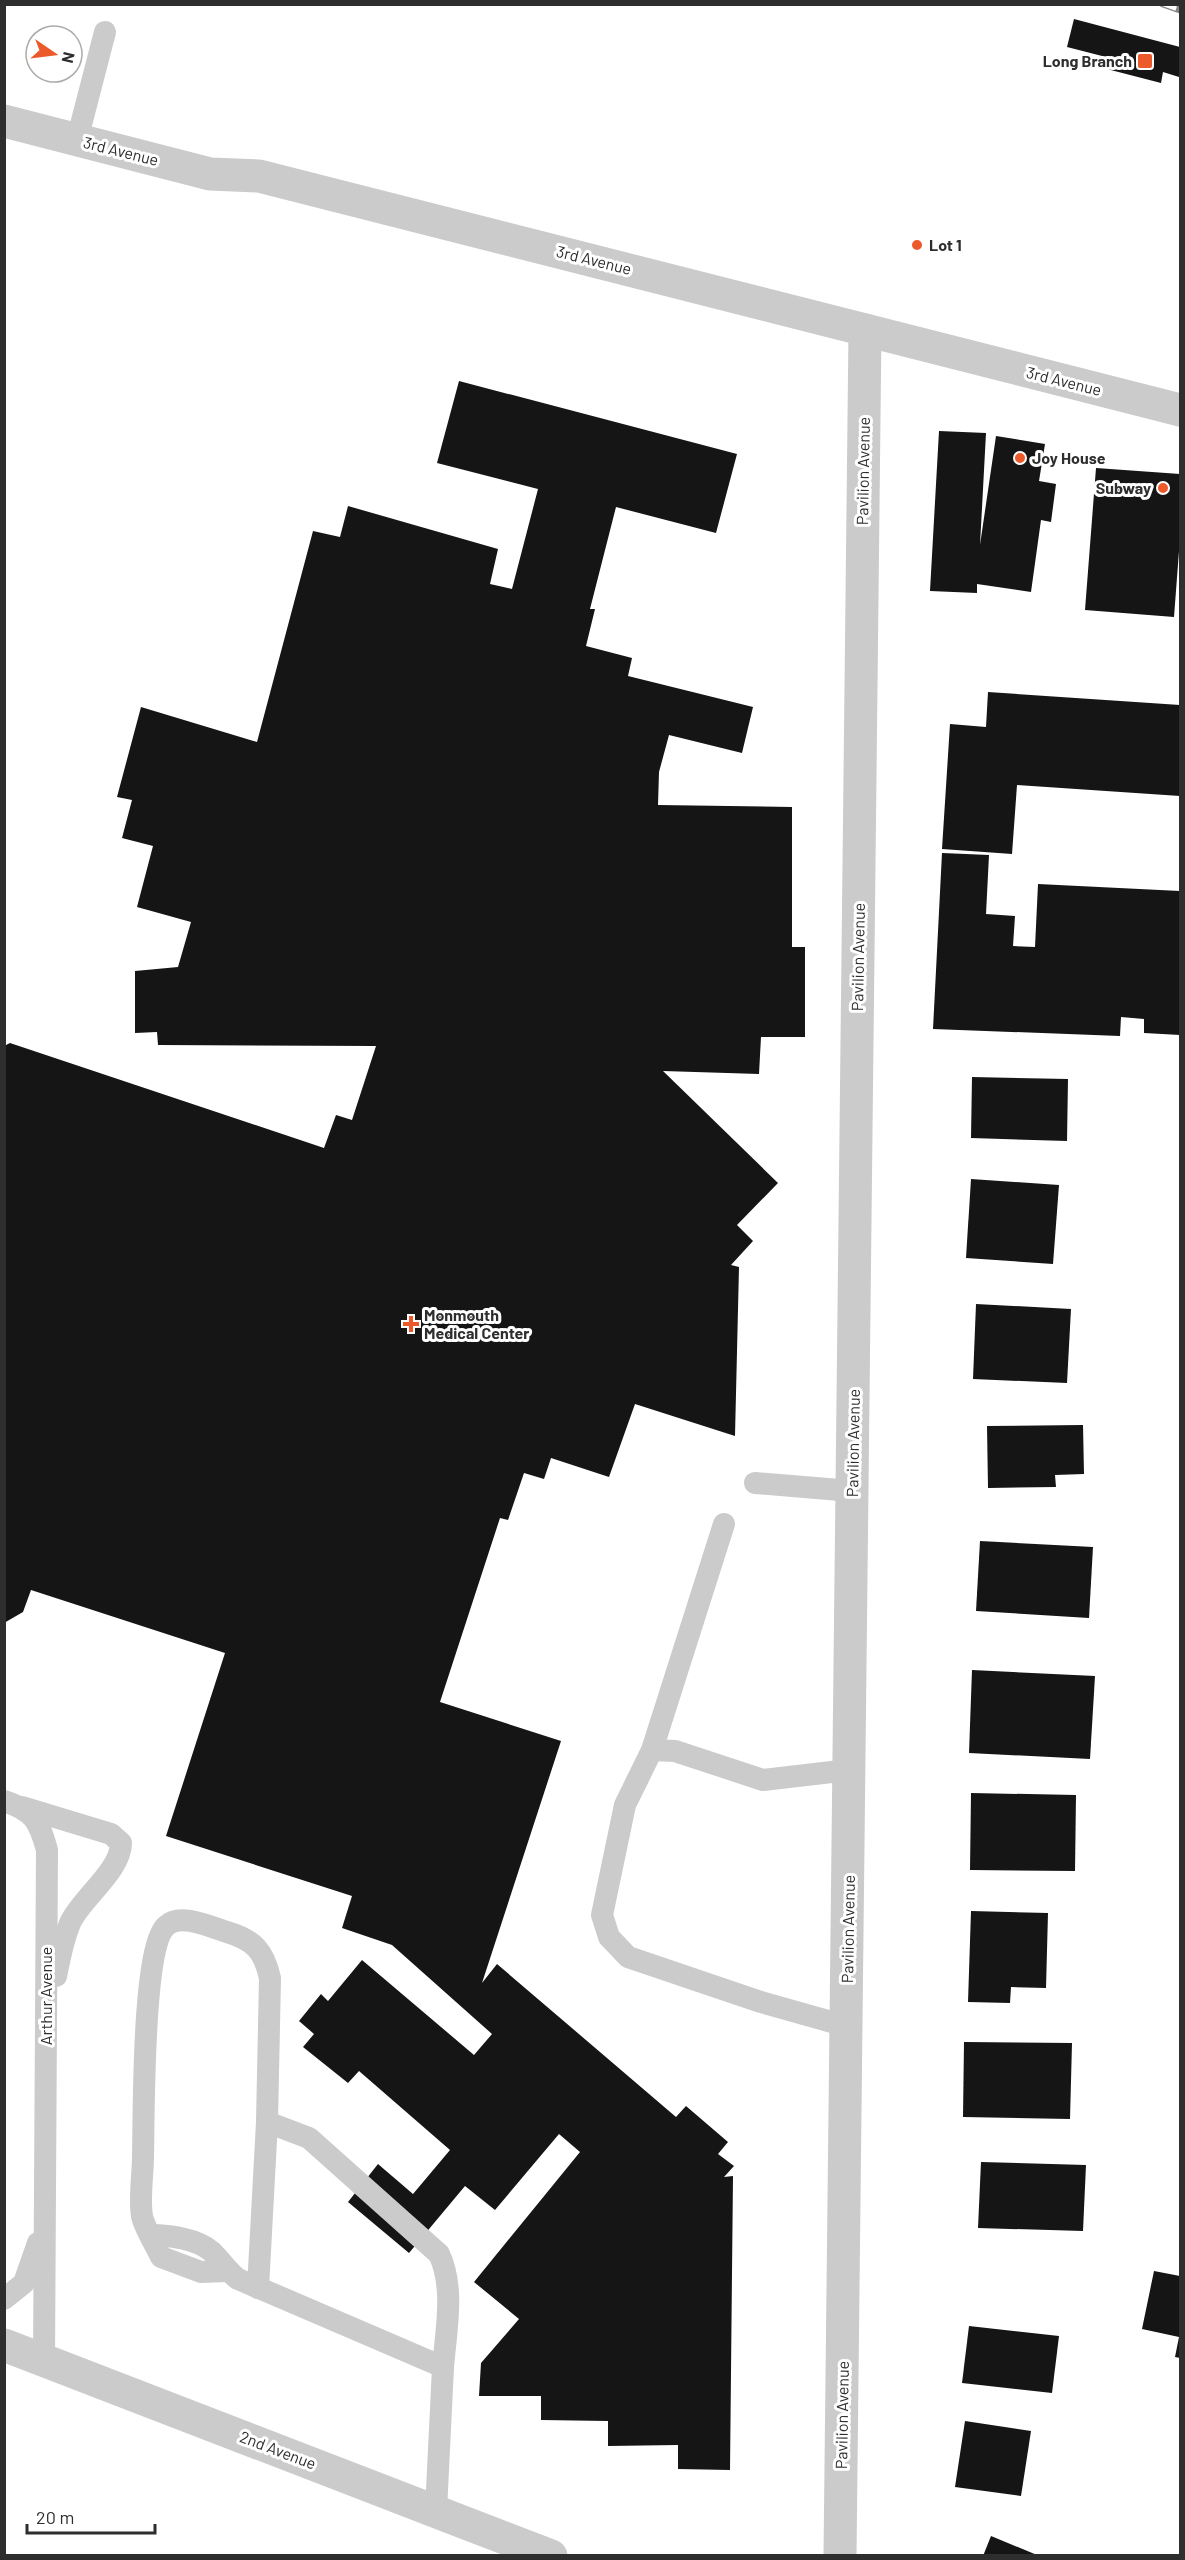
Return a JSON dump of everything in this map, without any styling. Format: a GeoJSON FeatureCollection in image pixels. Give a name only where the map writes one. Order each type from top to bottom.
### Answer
{"type":"FeatureCollection","features":[{"type":"Feature","properties":{"kind":"street","name":"3rd Avenue"},"geometry":{"type":"LineString","coordinates":[[4,121],[210,174],[259,176],[1180,410]]}},
{"type":"Feature","properties":{"kind":"street","name":"Pavilion Avenue"},"geometry":{"type":"LineString","coordinates":[[840,2556],[865,330]]}},
{"type":"Feature","properties":{"kind":"street","name":"2nd Avenue"},"geometry":{"type":"LineString","coordinates":[[4,2345],[551,2556]]}},
{"type":"Feature","properties":{"kind":"lane"},"geometry":{"type":"LineString","coordinates":[[77,140],[105,32]]}},
{"type":"Feature","properties":{"kind":"lane"},"geometry":{"type":"LineString","coordinates":[[754,1482],[852,1491]]}},
{"type":"Feature","properties":{"kind":"lane"},"geometry":{"type":"LineString","coordinates":[[724,1524],[652,1750],[625,1805],[602,1915],[609,1937],[628,1957],[761,2002],[846,2026]]}},
{"type":"Feature","properties":{"kind":"lane"},"geometry":{"type":"LineString","coordinates":[[652,1750],[675,1751],[763,1780],[849,1770]]}},
{"type":"Feature","properties":{"kind":"lane"},"geometry":{"type":"LineString","coordinates":[[13,1804],[111,1834],[121,1843],[119,1856],[115,1863],[71,1921],[64,1941],[54,1983],[46,2072]]}},
{"type":"Feature","properties":{"kind":"lane","name":"Arthur Avenue"},"geometry":{"type":"LineString","coordinates":[[13,1804],[36,1818],[47,1850],[44,2361]]}},
{"type":"Feature","properties":{"kind":"lane"},"geometry":{"type":"LineString","coordinates":[[47,1890],[51,1901],[61,1909],[67,1910],[81,1906]]}},
{"type":"Feature","properties":{"kind":"lane"},"geometry":{"type":"LineString","coordinates":[[258,2288],[267,2122],[270,1978],[266,1961],[255,1945],[233,1934],[194,1922],[178,1921],[166,1925],[159,1938],[150,1982],[146,2034],[142,2216],[151,2235],[172,2235],[210,2250],[226,2271],[258,2288],[443,2367]]}},
{"type":"Feature","properties":{"kind":"lane"},"geometry":{"type":"LineString","coordinates":[[267,2122],[309,2138],[439,2254],[445,2267],[447,2282],[436,2511]]}},
{"type":"Feature","properties":{"kind":"lane","name":"Arthur Avenue"},"geometry":{"type":"LineString","coordinates":[[4,2299],[14,2293],[28,2274],[45,2213]]}},
{"type":"Feature","properties":{"kind":"building"},"geometry":{"type":"Polygon","coordinates":[[[1074,19],[1180,47],[1179,77],[1163,72],[1161,83],[1103,68],[1106,57],[1067,47],[1074,19]]]}},
{"type":"Feature","properties":{"kind":"building","name":"Monmouth Medical Center"},"geometry":{"type":"Polygon","coordinates":[[[459,381],[737,454],[716,533],[616,507],[590,609],[595,609],[586,646],[632,658],[628,676],[753,707],[742,753],[669,735],[659,772],[658,805],[792,807],[792,947],[805,947],[805,1037],[761,1037],[759,1074],[663,1071],[778,1183],[737,1225],[753,1241],[731,1265],[739,1267],[735,1436],[635,1404],[609,1477],[551,1458],[544,1479],[524,1473],[508,1520],[500,1518],[440,1702],[561,1741],[482,1983],[497,1964],[676,2117],[686,2106],[728,2142],[718,2154],[734,2166],[724,2177],[733,2176],[730,2470],[678,2469],[678,2445],[608,2446],[608,2421],[541,2420],[541,2396],[479,2396],[481,2363],[519,2319],[474,2282],[580,2152],[559,2134],[495,2210],[465,2186],[409,2253],[348,2202],[378,2164],[413,2194],[450,2150],[359,2071],[348,2083],[303,2047],[314,2034],[299,2021],[321,1994],[328,2001],[362,1960],[474,2055],[492,2034],[392,1945],[342,1928],[352,1896],[166,1836],[225,1653],[31,1590],[23,1612],[4,1623],[4,1046],[10,1043],[324,1148],[336,1115],[352,1120],[376,1046],[158,1045],[157,1032],[135,1033],[135,971],[178,967],[191,922],[137,907],[153,846],[122,838],[132,800],[117,797],[141,707],[257,742],[313,531],[340,537],[348,506],[498,549],[490,584],[512,589],[538,489],[437,463],[459,381]]]}},
{"type":"Feature","properties":{"kind":"building"},"geometry":{"type":"Polygon","coordinates":[[[939,431],[986,433],[980,545],[996,436],[1045,444],[1039,481],[1056,484],[1051,522],[1041,520],[1031,592],[977,584],[977,593],[930,591],[939,431]]]}},
{"type":"Feature","properties":{"kind":"building"},"geometry":{"type":"Polygon","coordinates":[[[1096,468],[1180,474],[1180,538],[1174,617],[1085,610],[1096,468]]]}},
{"type":"Feature","properties":{"kind":"building"},"geometry":{"type":"Polygon","coordinates":[[[988,692],[1180,705],[1180,796],[1017,785],[1012,854],[942,849],[950,724],[986,727],[988,692]]]}},
{"type":"Feature","properties":{"kind":"building"},"geometry":{"type":"Polygon","coordinates":[[[942,853],[989,855],[986,914],[1015,916],[1013,946],[1035,947],[1038,884],[1180,891],[1180,1035],[1144,1033],[1144,1019],[1121,1017],[1120,1036],[933,1029],[942,853]]]}},
{"type":"Feature","properties":{"kind":"building"},"geometry":{"type":"Polygon","coordinates":[[[972,1077],[1068,1079],[1067,1141],[971,1138],[972,1077]]]}},
{"type":"Feature","properties":{"kind":"building"},"geometry":{"type":"Polygon","coordinates":[[[971,1179],[1059,1185],[1053,1264],[966,1258],[971,1179]]]}},
{"type":"Feature","properties":{"kind":"building"},"geometry":{"type":"Polygon","coordinates":[[[976,1304],[1071,1309],[1067,1383],[973,1379],[976,1304]]]}},
{"type":"Feature","properties":{"kind":"building"},"geometry":{"type":"Polygon","coordinates":[[[1083,1425],[1084,1474],[1055,1475],[1056,1487],[988,1488],[987,1426],[1083,1425]]]}},
{"type":"Feature","properties":{"kind":"building"},"geometry":{"type":"Polygon","coordinates":[[[980,1541],[1093,1547],[1089,1618],[976,1611],[980,1541]]]}},
{"type":"Feature","properties":{"kind":"building"},"geometry":{"type":"Polygon","coordinates":[[[972,1670],[1095,1676],[1090,1759],[969,1753],[972,1670]]]}},
{"type":"Feature","properties":{"kind":"building"},"geometry":{"type":"Polygon","coordinates":[[[971,1793],[1076,1795],[1075,1871],[970,1870],[971,1793]]]}},
{"type":"Feature","properties":{"kind":"building"},"geometry":{"type":"Polygon","coordinates":[[[971,1911],[1048,1913],[1046,1988],[1011,1987],[1010,2003],[968,2002],[971,1911]]]}},
{"type":"Feature","properties":{"kind":"building"},"geometry":{"type":"Polygon","coordinates":[[[964,2042],[1072,2043],[1070,2119],[963,2117],[964,2042]]]}},
{"type":"Feature","properties":{"kind":"building"},"geometry":{"type":"Polygon","coordinates":[[[981,2162],[1086,2165],[1083,2231],[978,2228],[981,2162]]]}},
{"type":"Feature","properties":{"kind":"building"},"geometry":{"type":"Polygon","coordinates":[[[1154,2271],[1180,2276],[1180,2358],[1175,2357],[1179,2337],[1142,2329],[1154,2271]]]}},
{"type":"Feature","properties":{"kind":"building"},"geometry":{"type":"Polygon","coordinates":[[[969,2326],[1059,2336],[1052,2393],[962,2383],[969,2326]]]}},
{"type":"Feature","properties":{"kind":"building"},"geometry":{"type":"Polygon","coordinates":[[[965,2421],[1031,2431],[1021,2496],[955,2487],[965,2421]]]}},
{"type":"Feature","properties":{"kind":"building"},"geometry":{"type":"Polygon","coordinates":[[[991,2536],[1037,2555],[1037,2556],[983,2556],[991,2536]]]}},
{"type":"Feature","properties":{"kind":"railway"},"geometry":{"type":"LineString","coordinates":[[1163,4],[1180,10]]}},
{"type":"Feature","properties":{"kind":"place","name":"Long Branch"},"geometry":{"type":"Point","coordinates":[1145,61]}},
{"type":"Feature","properties":{"kind":"place","name":"Lot 1"},"geometry":{"type":"Point","coordinates":[917,245]}},
{"type":"Feature","properties":{"kind":"place","name":"Joy House"},"geometry":{"type":"Point","coordinates":[1020,458]}},
{"type":"Feature","properties":{"kind":"place","name":"Subway"},"geometry":{"type":"Point","coordinates":[1163,488]}},
{"type":"Feature","properties":{"kind":"place","name":"Monmouth Medical Center"},"geometry":{"type":"Point","coordinates":[411,1324]}}]}
